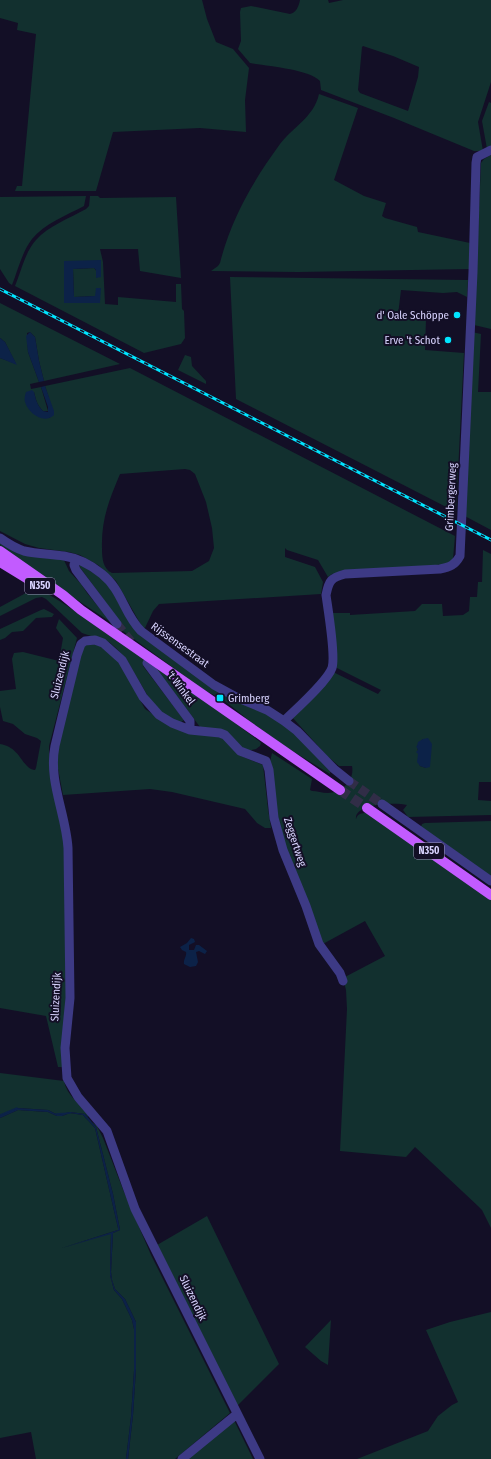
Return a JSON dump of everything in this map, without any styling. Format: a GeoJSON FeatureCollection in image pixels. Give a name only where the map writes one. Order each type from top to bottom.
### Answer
{"type":"FeatureCollection","features":[{"type":"Feature","properties":{"kind":"main road","name":"N350"},"geometry":{"type":"LineString","coordinates":[[0,551],[340,790]]}},
{"type":"Feature","properties":{"kind":"main road","name":"N350"},"geometry":{"type":"LineString","coordinates":[[0,562],[82,610]]}},
{"type":"Feature","properties":{"kind":"main road","name":"N350"},"geometry":{"type":"LineString","coordinates":[[367,808],[491,895]]}},
{"type":"Feature","properties":{"kind":"street","name":"Grimbergerweg"},"geometry":{"type":"LineString","coordinates":[[284,721],[325,679],[332,668],[333,657],[326,595],[328,585],[334,578],[345,574],[448,568],[456,564],[460,556],[473,272],[476,163],[477,157],[491,150]]}},
{"type":"Feature","properties":{"kind":"street","name":"Rijssensestraat"},"geometry":{"type":"LineString","coordinates":[[0,538],[14,547],[24,551],[64,556],[89,565],[109,580],[122,598],[135,624],[147,637],[214,685],[236,697],[267,710],[284,721],[297,731],[334,769],[350,781]]}},
{"type":"Feature","properties":{"kind":"street"},"geometry":{"type":"LineString","coordinates":[[75,559],[74,565],[76,570],[117,624]]}},
{"type":"Feature","properties":{"kind":"street","name":"Sluizendijk"},"geometry":{"type":"LineString","coordinates":[[190,730],[166,719],[155,710],[141,693],[122,660],[103,643],[92,640],[85,641],[81,644],[75,663],[52,762],[53,775],[66,829],[68,848],[70,998],[65,1041],[67,1078],[72,1089],[107,1131],[135,1209],[260,1459]]}},
{"type":"Feature","properties":{"kind":"street","name":"'t Winkel"},"geometry":{"type":"LineString","coordinates":[[147,663],[190,721],[190,730]]}},
{"type":"Feature","properties":{"kind":"street","name":"Zeggertweg"},"geometry":{"type":"LineString","coordinates":[[190,730],[220,733],[225,735],[240,751],[247,755],[260,758],[267,763],[276,828],[283,850],[306,906],[319,944],[340,973],[343,981]]}},
{"type":"Feature","properties":{"kind":"street"},"geometry":{"type":"LineString","coordinates":[[382,804],[491,880]]}},
{"type":"Feature","properties":{"kind":"street"},"geometry":{"type":"LineString","coordinates":[[182,1459],[237,1414]]}},
{"type":"Feature","properties":{"kind":"green space"},"geometry":{"type":"Polygon","coordinates":[[[0,0],[202,0],[207,19],[216,42],[233,49],[249,68],[245,100],[246,132],[200,128],[113,132],[96,191],[15,191],[17,186],[22,186],[36,34],[17,30],[18,23],[0,18],[0,0]]]}},
{"type":"Feature","properties":{"kind":"green space"},"geometry":{"type":"Polygon","coordinates":[[[300,0],[328,0],[329,3],[343,0],[491,0],[491,82],[478,122],[483,151],[474,151],[321,90],[320,81],[315,77],[298,71],[250,63],[238,49],[241,41],[241,8],[251,6],[290,14],[296,11],[300,0]],[[363,46],[358,90],[360,93],[408,111],[418,77],[419,67],[363,46]]]}},
{"type":"Feature","properties":{"kind":"green space"},"geometry":{"type":"Polygon","coordinates":[[[319,94],[358,108],[334,180],[364,196],[386,203],[382,216],[385,218],[417,227],[418,232],[470,243],[470,269],[298,272],[211,271],[220,263],[230,231],[252,186],[280,144],[313,109],[319,94]]]}},
{"type":"Feature","properties":{"kind":"green space"},"geometry":{"type":"Polygon","coordinates":[[[489,102],[491,103],[491,148],[487,149],[482,121],[489,102]]]}},
{"type":"Feature","properties":{"kind":"green space"},"geometry":{"type":"Polygon","coordinates":[[[491,155],[491,329],[474,325],[481,163],[484,159],[491,155]]]}},
{"type":"Feature","properties":{"kind":"green space"},"geometry":{"type":"Polygon","coordinates":[[[86,196],[84,206],[49,224],[32,239],[23,255],[12,285],[9,283],[0,269],[0,197],[86,196]]]}},
{"type":"Feature","properties":{"kind":"green space"},"geometry":{"type":"Polygon","coordinates":[[[90,196],[98,196],[100,198],[176,197],[181,278],[140,271],[138,249],[100,249],[103,262],[105,304],[118,305],[118,297],[176,302],[176,284],[181,284],[185,338],[181,344],[144,353],[15,286],[26,256],[36,240],[53,226],[89,206],[90,196]],[[64,261],[64,303],[100,303],[100,288],[96,296],[74,297],[73,269],[94,268],[101,277],[101,261],[64,261]]]}},
{"type":"Feature","properties":{"kind":"green space"},"geometry":{"type":"Polygon","coordinates":[[[230,277],[468,280],[467,297],[457,292],[443,293],[401,290],[398,315],[426,319],[425,350],[464,353],[456,512],[236,399],[230,277]]]}},
{"type":"Feature","properties":{"kind":"green space"},"geometry":{"type":"Polygon","coordinates":[[[0,303],[120,364],[44,381],[35,337],[30,332],[27,333],[28,352],[39,382],[30,384],[31,389],[41,387],[48,411],[43,411],[39,407],[34,392],[25,397],[50,418],[49,398],[45,386],[130,368],[455,536],[453,559],[448,564],[332,574],[328,577],[318,560],[285,548],[285,557],[315,567],[323,582],[321,594],[159,604],[153,611],[144,630],[116,581],[98,565],[80,555],[25,544],[0,531],[0,358],[16,364],[5,342],[0,338],[0,303]],[[185,469],[120,474],[104,519],[102,549],[105,566],[109,571],[112,573],[192,571],[209,561],[214,548],[212,528],[206,502],[195,474],[190,470],[185,469]]]}},
{"type":"Feature","properties":{"kind":"green space"},"geometry":{"type":"Polygon","coordinates":[[[472,332],[481,334],[478,392],[491,392],[491,530],[461,514],[472,332]]]}},
{"type":"Feature","properties":{"kind":"green space"},"geometry":{"type":"Polygon","coordinates":[[[185,355],[191,357],[192,366],[206,381],[206,384],[178,370],[185,355]]]}},
{"type":"Feature","properties":{"kind":"green space"},"geometry":{"type":"Polygon","coordinates":[[[0,540],[63,558],[69,571],[107,617],[121,623],[79,566],[81,565],[107,582],[127,618],[222,693],[220,698],[204,690],[109,621],[0,549],[0,540]]]}},
{"type":"Feature","properties":{"kind":"green space"},"geometry":{"type":"Polygon","coordinates":[[[483,550],[491,554],[491,782],[479,782],[478,800],[491,801],[491,815],[408,817],[403,810],[407,805],[386,804],[368,807],[362,810],[357,814],[356,819],[360,814],[371,813],[491,900],[491,1228],[482,1210],[415,1147],[406,1157],[340,1151],[347,1009],[346,990],[343,978],[385,956],[365,921],[321,945],[277,824],[270,762],[272,753],[312,779],[310,790],[312,791],[328,793],[338,791],[346,785],[351,777],[352,766],[339,766],[327,756],[292,717],[329,670],[378,694],[381,690],[331,665],[325,613],[350,613],[350,615],[415,611],[422,604],[442,604],[443,616],[463,615],[469,611],[470,597],[477,597],[478,582],[482,582],[483,550]],[[423,739],[417,746],[418,758],[420,766],[426,768],[423,739]]]}},
{"type":"Feature","properties":{"kind":"green space"},"geometry":{"type":"Polygon","coordinates":[[[37,587],[94,623],[177,681],[259,741],[261,743],[260,746],[256,749],[247,751],[200,727],[167,683],[143,661],[143,666],[184,720],[180,723],[165,715],[152,703],[126,659],[116,648],[109,642],[82,633],[42,597],[36,598],[0,616],[0,607],[37,587]]]}},
{"type":"Feature","properties":{"kind":"green space"},"geometry":{"type":"Polygon","coordinates":[[[44,609],[54,614],[52,617],[36,618],[23,631],[12,632],[0,640],[0,629],[44,609]]]}},
{"type":"Feature","properties":{"kind":"green space"},"geometry":{"type":"Polygon","coordinates":[[[59,619],[77,638],[49,746],[49,765],[64,843],[67,981],[62,1067],[58,1067],[46,1016],[0,1008],[0,744],[12,749],[27,766],[35,770],[41,741],[25,734],[13,724],[3,721],[0,707],[0,691],[16,689],[12,659],[14,653],[23,652],[59,661],[63,638],[56,628],[59,619]]]}},
{"type":"Feature","properties":{"kind":"green space"},"geometry":{"type":"Polygon","coordinates":[[[89,642],[100,646],[118,660],[145,709],[171,726],[222,737],[241,756],[263,765],[271,828],[265,828],[257,823],[245,809],[172,792],[150,789],[63,795],[56,758],[79,651],[89,642]]]}},
{"type":"Feature","properties":{"kind":"green space"},"geometry":{"type":"Polygon","coordinates":[[[223,694],[262,711],[274,718],[310,750],[330,771],[330,774],[286,747],[251,722],[221,698],[223,694]]]}},
{"type":"Feature","properties":{"kind":"green space"},"geometry":{"type":"Polygon","coordinates":[[[491,821],[491,876],[421,827],[422,824],[425,823],[491,821]]]}},
{"type":"Feature","properties":{"kind":"green space"},"geometry":{"type":"Polygon","coordinates":[[[0,1073],[64,1081],[71,1096],[91,1113],[88,1117],[85,1114],[70,1112],[58,1115],[48,1110],[17,1108],[0,1115],[0,1073]]]}},
{"type":"Feature","properties":{"kind":"green space"},"geometry":{"type":"Polygon","coordinates":[[[18,1110],[48,1112],[57,1116],[70,1113],[83,1115],[95,1128],[118,1230],[62,1248],[111,1233],[110,1275],[114,1290],[122,1299],[132,1320],[134,1329],[134,1371],[126,1459],[36,1459],[31,1432],[0,1438],[0,1118],[18,1110]]]}},
{"type":"Feature","properties":{"kind":"green space"},"geometry":{"type":"Polygon","coordinates":[[[92,1122],[97,1126],[103,1138],[151,1255],[230,1413],[175,1459],[128,1459],[136,1369],[136,1322],[125,1299],[115,1289],[112,1280],[113,1233],[120,1230],[113,1194],[96,1127],[92,1122]]]}},
{"type":"Feature","properties":{"kind":"green space"},"geometry":{"type":"Polygon","coordinates":[[[207,1216],[279,1364],[237,1406],[157,1245],[207,1216]]]}},
{"type":"Feature","properties":{"kind":"green space"},"geometry":{"type":"Polygon","coordinates":[[[491,1312],[491,1459],[357,1459],[428,1431],[438,1416],[458,1402],[426,1330],[450,1322],[491,1312]]]}},
{"type":"Feature","properties":{"kind":"green space"},"geometry":{"type":"Polygon","coordinates":[[[331,1320],[328,1365],[305,1347],[331,1320]]]}},
{"type":"Feature","properties":{"kind":"green space"},"geometry":{"type":"Polygon","coordinates":[[[234,1420],[253,1459],[185,1459],[234,1420]]]}},
{"type":"Feature","properties":{"kind":"water"},"geometry":{"type":"Polygon","coordinates":[[[101,260],[101,277],[96,278],[96,270],[94,268],[73,269],[74,297],[95,296],[96,288],[101,288],[100,303],[64,303],[64,261],[101,260]]]}},
{"type":"Feature","properties":{"kind":"water"},"geometry":{"type":"Polygon","coordinates":[[[30,332],[35,337],[44,381],[39,382],[28,352],[26,336],[30,332]]]}},
{"type":"Feature","properties":{"kind":"water"},"geometry":{"type":"Polygon","coordinates":[[[0,338],[5,342],[17,365],[0,358],[0,338]]]}},
{"type":"Feature","properties":{"kind":"water"},"geometry":{"type":"Polygon","coordinates":[[[45,386],[54,411],[54,415],[46,419],[33,414],[25,402],[26,392],[32,390],[39,407],[43,411],[48,412],[48,407],[41,387],[45,386]]]}},
{"type":"Feature","properties":{"kind":"water"},"geometry":{"type":"Polygon","coordinates":[[[428,738],[432,744],[430,767],[426,768],[420,766],[417,762],[418,754],[416,752],[418,750],[416,746],[418,742],[428,738]]]}},
{"type":"Feature","properties":{"kind":"water"},"geometry":{"type":"Polygon","coordinates":[[[191,938],[194,939],[195,942],[189,945],[189,950],[194,950],[196,945],[199,945],[207,951],[205,954],[199,951],[196,952],[198,962],[196,966],[190,967],[184,964],[186,952],[180,947],[187,943],[191,938]]]}},
{"type":"Feature","properties":{"kind":"water"},"geometry":{"type":"Polygon","coordinates":[[[17,1108],[48,1110],[58,1115],[70,1112],[85,1114],[96,1127],[113,1194],[120,1230],[113,1233],[112,1280],[115,1289],[125,1299],[136,1322],[136,1369],[128,1459],[126,1459],[134,1371],[134,1329],[132,1320],[122,1299],[114,1290],[110,1275],[111,1234],[62,1248],[118,1230],[95,1128],[83,1115],[70,1113],[57,1116],[48,1112],[18,1110],[0,1118],[0,1115],[17,1108]]]}},
{"type":"Feature","properties":{"kind":"waterway"},"geometry":{"type":"LineString","coordinates":[[0,1115],[17,1108]]}},
{"type":"Feature","properties":{"kind":"waterway"},"geometry":{"type":"LineString","coordinates":[[56,1114],[70,1113]]}},
{"type":"Feature","properties":{"kind":"tunnel"},"geometry":{"type":"LineString","coordinates":[[117,624],[132,643]]}},
{"type":"Feature","properties":{"kind":"tunnel"},"geometry":{"type":"LineString","coordinates":[[349,781],[382,804]]}},
{"type":"Feature","properties":{"kind":"tunnel"},"geometry":{"type":"LineString","coordinates":[[340,790],[367,808]]}},
{"type":"Feature","properties":{"kind":"railway"},"geometry":{"type":"LineString","coordinates":[[0,289],[491,540]]}},
{"type":"Feature","properties":{"kind":"place","name":"d' Oale Schöppe"},"geometry":{"type":"Point","coordinates":[457,315]}},
{"type":"Feature","properties":{"kind":"place","name":"Erve 't Schot"},"geometry":{"type":"Point","coordinates":[448,340]}},
{"type":"Feature","properties":{"kind":"place","name":"Grimberg"},"geometry":{"type":"Point","coordinates":[220,698]}}]}
